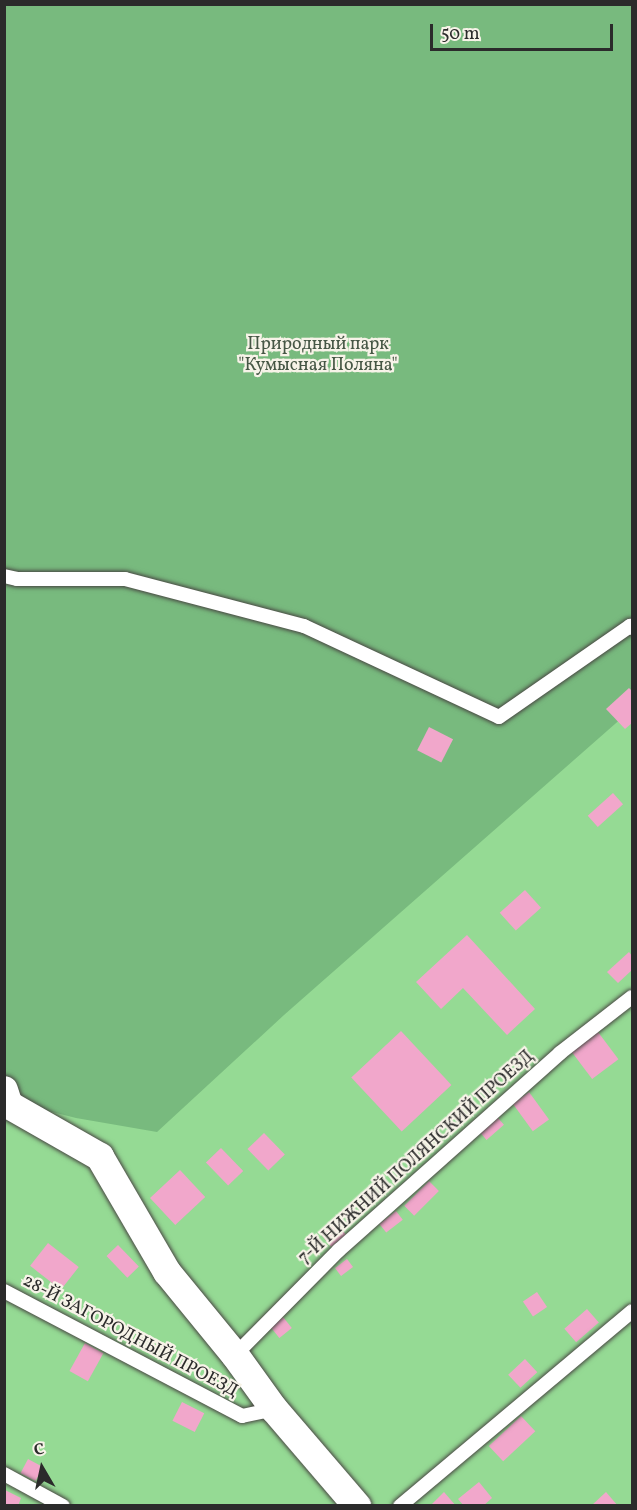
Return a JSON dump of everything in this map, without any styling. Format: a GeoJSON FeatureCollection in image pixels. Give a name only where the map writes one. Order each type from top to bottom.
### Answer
{"type":"FeatureCollection","features":[{"type":"Feature","properties":{"kind":"street"},"geometry":{"type":"LineString","coordinates":[[4,1090],[9,1105],[100,1157],[167,1272],[235,1355],[274,1408],[357,1506]]}},
{"type":"Feature","properties":{"kind":"lane"},"geometry":{"type":"LineString","coordinates":[[4,576],[17,579],[125,579],[304,626],[499,717],[632,626]]}},
{"type":"Feature","properties":{"kind":"lane","name":"7-Й НИЖНИЙ ПОЛЯНСКИЙ ПРОЕЗД"},"geometry":{"type":"LineString","coordinates":[[235,1355],[356,1234],[560,1053],[633,997]]}},
{"type":"Feature","properties":{"kind":"lane","name":"28-Й ЗАГОРОДНЫЙ ПРОЕЗД"},"geometry":{"type":"LineString","coordinates":[[4,1291],[242,1416],[274,1408]]}},
{"type":"Feature","properties":{"kind":"lane"},"geometry":{"type":"LineString","coordinates":[[400,1506],[633,1311]]}},
{"type":"Feature","properties":{"kind":"lane"},"geometry":{"type":"LineString","coordinates":[[4,1474],[63,1506]]}},
{"type":"Feature","properties":{"kind":"green space","name":"Природный парк \"Кумысная Поляна\""},"geometry":{"type":"Polygon","coordinates":[[[4,5],[632,5],[632,709],[284,1015],[157,1132],[76,1118],[5,1100],[4,5]]]}},
{"type":"Feature","properties":{"kind":"green space"},"geometry":{"type":"Polygon","coordinates":[[[632,700],[632,1505],[5,1506],[5,1075],[632,700]]]}},
{"type":"Feature","properties":{"kind":"building"},"geometry":{"type":"Polygon","coordinates":[[[629,688],[632,691],[632,723],[625,729],[606,709],[629,688]]]}},
{"type":"Feature","properties":{"kind":"building"},"geometry":{"type":"Polygon","coordinates":[[[429,727],[453,739],[441,762],[417,750],[429,727]]]}},
{"type":"Feature","properties":{"kind":"building"},"geometry":{"type":"Polygon","coordinates":[[[613,793],[623,804],[598,827],[588,816],[613,793]]]}},
{"type":"Feature","properties":{"kind":"building"},"geometry":{"type":"Polygon","coordinates":[[[525,890],[541,908],[516,931],[500,913],[525,890]]]}},
{"type":"Feature","properties":{"kind":"building"},"geometry":{"type":"Polygon","coordinates":[[[467,935],[535,1009],[507,1035],[463,988],[441,1009],[416,982],[467,935]]]}},
{"type":"Feature","properties":{"kind":"building"},"geometry":{"type":"Polygon","coordinates":[[[629,952],[632,956],[632,970],[618,983],[607,972],[629,952]]]}},
{"type":"Feature","properties":{"kind":"building"},"geometry":{"type":"Polygon","coordinates":[[[401,1031],[451,1085],[402,1131],[351,1077],[401,1031]]]}},
{"type":"Feature","properties":{"kind":"building"},"geometry":{"type":"Polygon","coordinates":[[[598,1032],[618,1059],[592,1079],[572,1052],[598,1032]]]}},
{"type":"Feature","properties":{"kind":"building"},"geometry":{"type":"Polygon","coordinates":[[[529,1092],[549,1120],[533,1131],[513,1104],[529,1092]]]}},
{"type":"Feature","properties":{"kind":"building"},"geometry":{"type":"Polygon","coordinates":[[[498,1118],[504,1125],[487,1140],[481,1133],[498,1118]]]}},
{"type":"Feature","properties":{"kind":"building"},"geometry":{"type":"Polygon","coordinates":[[[264,1133],[285,1155],[268,1171],[247,1149],[264,1133]]]}},
{"type":"Feature","properties":{"kind":"building"},"geometry":{"type":"Polygon","coordinates":[[[221,1148],[243,1171],[228,1186],[206,1163],[221,1148]]]}},
{"type":"Feature","properties":{"kind":"building"},"geometry":{"type":"Polygon","coordinates":[[[180,1170],[205,1197],[175,1225],[150,1198],[180,1170]]]}},
{"type":"Feature","properties":{"kind":"building"},"geometry":{"type":"Polygon","coordinates":[[[429,1181],[439,1191],[414,1216],[404,1206],[429,1181]]]}},
{"type":"Feature","properties":{"kind":"building"},"geometry":{"type":"Polygon","coordinates":[[[396,1211],[403,1220],[386,1233],[379,1224],[396,1211]]]}},
{"type":"Feature","properties":{"kind":"building"},"geometry":{"type":"Polygon","coordinates":[[[334,1220],[346,1235],[331,1247],[319,1232],[334,1220]]]}},
{"type":"Feature","properties":{"kind":"building"},"geometry":{"type":"Polygon","coordinates":[[[48,1243],[79,1267],[61,1290],[30,1266],[48,1243]]]}},
{"type":"Feature","properties":{"kind":"building"},"geometry":{"type":"Polygon","coordinates":[[[118,1245],[139,1267],[127,1278],[106,1256],[118,1245]]]}},
{"type":"Feature","properties":{"kind":"building"},"geometry":{"type":"Polygon","coordinates":[[[347,1259],[353,1267],[341,1276],[335,1268],[347,1259]]]}},
{"type":"Feature","properties":{"kind":"building"},"geometry":{"type":"Polygon","coordinates":[[[537,1292],[547,1307],[533,1316],[523,1302],[537,1292]]]}},
{"type":"Feature","properties":{"kind":"building"},"geometry":{"type":"Polygon","coordinates":[[[587,1309],[599,1323],[576,1342],[564,1329],[587,1309]]]}},
{"type":"Feature","properties":{"kind":"building"},"geometry":{"type":"Polygon","coordinates":[[[283,1317],[292,1328],[279,1338],[271,1327],[283,1317]]]}},
{"type":"Feature","properties":{"kind":"building"},"geometry":{"type":"Polygon","coordinates":[[[85,1343],[103,1353],[88,1381],[69,1371],[85,1343]]]}},
{"type":"Feature","properties":{"kind":"building"},"geometry":{"type":"Polygon","coordinates":[[[525,1359],[537,1372],[520,1388],[508,1375],[525,1359]]]}},
{"type":"Feature","properties":{"kind":"building"},"geometry":{"type":"Polygon","coordinates":[[[182,1402],[204,1413],[195,1432],[172,1421],[182,1402]]]}},
{"type":"Feature","properties":{"kind":"building"},"geometry":{"type":"Polygon","coordinates":[[[521,1416],[535,1431],[503,1461],[489,1446],[521,1416]]]}},
{"type":"Feature","properties":{"kind":"building"},"geometry":{"type":"Polygon","coordinates":[[[28,1459],[43,1467],[35,1481],[20,1473],[28,1459]]]}},
{"type":"Feature","properties":{"kind":"building"},"geometry":{"type":"Polygon","coordinates":[[[479,1482],[492,1498],[483,1506],[464,1506],[458,1499],[479,1482]]]}},
{"type":"Feature","properties":{"kind":"building"},"geometry":{"type":"Polygon","coordinates":[[[5,1490],[21,1498],[18,1506],[4,1506],[5,1490]]]}},
{"type":"Feature","properties":{"kind":"building"},"geometry":{"type":"Polygon","coordinates":[[[444,1492],[456,1506],[432,1504],[444,1492]]]}},
{"type":"Feature","properties":{"kind":"building"},"geometry":{"type":"Polygon","coordinates":[[[606,1492],[618,1506],[591,1506],[606,1492]]]}}]}
